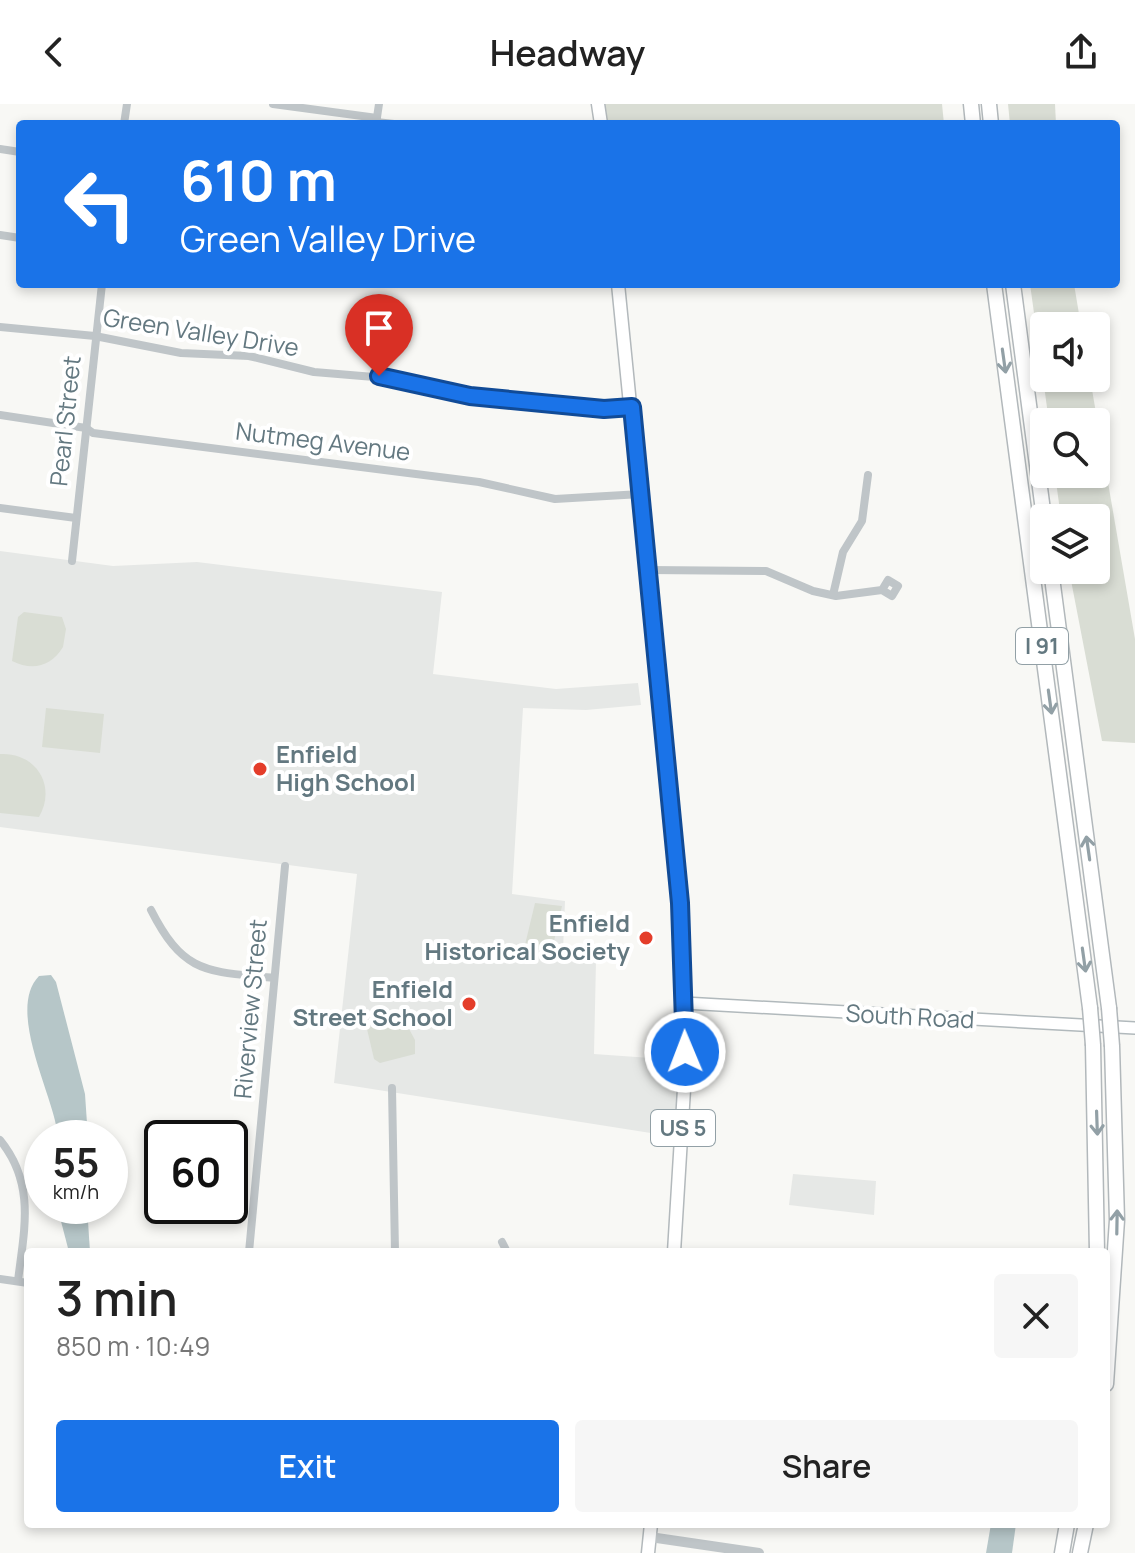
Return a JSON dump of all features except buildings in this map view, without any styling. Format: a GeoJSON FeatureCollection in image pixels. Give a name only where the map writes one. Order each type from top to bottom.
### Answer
{"type":"FeatureCollection","features":[{"type":"Feature","properties":{"kind":"highway","name":"I 91"},"geometry":{"type":"LineString","coordinates":[[995,288],[1090,1008],[1097,1248]]}},
{"type":"Feature","properties":{"kind":"highway"},"geometry":{"type":"LineString","coordinates":[[1014,288],[1042,504]]}},
{"type":"Feature","properties":{"kind":"highway","name":"I 91"},"geometry":{"type":"LineString","coordinates":[[1053,584],[1112,1046],[1117,1220],[1110,1324]]}},
{"type":"Feature","properties":{"kind":"highway"},"geometry":{"type":"LineString","coordinates":[[1062,1553],[1066,1528]]}},
{"type":"Feature","properties":{"kind":"highway"},"geometry":{"type":"LineString","coordinates":[[1080,1553],[1085,1528]]}},
{"type":"Feature","properties":{"kind":"main road","name":"US 5"},"geometry":{"type":"LineString","coordinates":[[618,288],[680,903],[684,1119],[674,1248]]}},
{"type":"Feature","properties":{"kind":"main road","name":"South Road"},"geometry":{"type":"LineString","coordinates":[[684,1003],[1135,1028]]}},
{"type":"Feature","properties":{"kind":"main road"},"geometry":{"type":"LineString","coordinates":[[648,1553],[650,1530]]}},
{"type":"Feature","properties":{"kind":"street"},"geometry":{"type":"LineString","coordinates":[[273,104],[371,120]]}},
{"type":"Feature","properties":{"kind":"street","name":"Pearl Street"},"geometry":{"type":"LineString","coordinates":[[72,561],[101,288]]}},
{"type":"Feature","properties":{"kind":"street","name":"Green Valley Drive"},"geometry":{"type":"LineString","coordinates":[[0,327],[95,336],[181,353],[249,356],[323,374],[410,380],[470,396],[604,409],[632,407]]}},
{"type":"Feature","properties":{"kind":"street","name":"Nutmeg Avenue"},"geometry":{"type":"LineString","coordinates":[[0,415],[86,428],[93,433],[479,482],[555,499],[641,494]]}},
{"type":"Feature","properties":{"kind":"street"},"geometry":{"type":"LineString","coordinates":[[833,595],[843,552],[862,521],[868,475]]}},
{"type":"Feature","properties":{"kind":"street"},"geometry":{"type":"LineString","coordinates":[[0,508],[76,518]]}},
{"type":"Feature","properties":{"kind":"street"},"geometry":{"type":"LineString","coordinates":[[649,570],[766,571],[788,577],[813,591],[833,595],[882,590]]}},
{"type":"Feature","properties":{"kind":"street","name":"Riverview Street"},"geometry":{"type":"LineString","coordinates":[[249,1248],[285,866]]}},
{"type":"Feature","properties":{"kind":"street"},"geometry":{"type":"LineString","coordinates":[[151,910],[175,950],[188,961],[202,968],[274,978]]}},
{"type":"Feature","properties":{"kind":"street"},"geometry":{"type":"LineString","coordinates":[[392,1088],[395,1248]]}},
{"type":"Feature","properties":{"kind":"street"},"geometry":{"type":"LineString","coordinates":[[0,1140],[15,1163],[25,1190],[27,1207],[18,1281]]}},
{"type":"Feature","properties":{"kind":"street"},"geometry":{"type":"LineString","coordinates":[[502,1242],[505,1248]]}},
{"type":"Feature","properties":{"kind":"street"},"geometry":{"type":"LineString","coordinates":[[0,1279],[24,1282]]}},
{"type":"Feature","properties":{"kind":"street"},"geometry":{"type":"LineString","coordinates":[[650,1530],[759,1553]]}},
{"type":"Feature","properties":{"kind":"shaded area"},"geometry":{"type":"Polygon","coordinates":[[[605,104],[942,104],[944,120],[607,120],[605,104]]]}},
{"type":"Feature","properties":{"kind":"shaded area"},"geometry":{"type":"Polygon","coordinates":[[[1008,104],[1055,104],[1056,120],[1010,120],[1008,104]]]}},
{"type":"Feature","properties":{"kind":"shaded area"},"geometry":{"type":"Polygon","coordinates":[[[1031,288],[1075,288],[1079,312],[1034,312],[1031,288]]]}},
{"type":"Feature","properties":{"kind":"shaded area"},"geometry":{"type":"Polygon","coordinates":[[[1045,392],[1092,392],[1095,408],[1047,408],[1045,392]]]}},
{"type":"Feature","properties":{"kind":"shaded area"},"geometry":{"type":"Polygon","coordinates":[[[1057,488],[1109,488],[1135,639],[1135,743],[1102,741],[1072,584],[1110,584],[1110,504],[1059,504],[1057,488]]]}},
{"type":"Feature","properties":{"kind":"shaded area","name":"Enfield High School"},"geometry":{"type":"Polygon","coordinates":[[[0,551],[113,566],[197,562],[442,592],[433,674],[556,689],[638,683],[641,705],[586,710],[523,708],[512,894],[565,901],[563,950],[582,960],[596,961],[594,1054],[679,1060],[676,1137],[334,1083],[357,874],[0,827],[0,551]]]}},
{"type":"Feature","properties":{"kind":"shaded area"},"geometry":{"type":"Polygon","coordinates":[[[24,612],[62,617],[66,629],[63,647],[47,663],[27,666],[12,661],[18,617],[24,612]]]}},
{"type":"Feature","properties":{"kind":"shaded area"},"geometry":{"type":"Polygon","coordinates":[[[46,708],[104,714],[100,753],[42,747],[46,708]]]}},
{"type":"Feature","properties":{"kind":"shaded area"},"geometry":{"type":"Polygon","coordinates":[[[0,754],[24,759],[40,773],[46,794],[39,817],[0,813],[0,754]]]}},
{"type":"Feature","properties":{"kind":"shaded area"},"geometry":{"type":"Polygon","coordinates":[[[535,903],[562,906],[552,950],[524,949],[535,903]]]}},
{"type":"Feature","properties":{"kind":"shaded area"},"geometry":{"type":"Polygon","coordinates":[[[51,975],[56,982],[85,1094],[87,1120],[55,1120],[35,1056],[27,1011],[30,991],[39,976],[51,975]]]}},
{"type":"Feature","properties":{"kind":"shaded area"},"geometry":{"type":"Polygon","coordinates":[[[385,1020],[408,1027],[415,1040],[415,1054],[380,1063],[374,1059],[367,1029],[385,1020]]]}},
{"type":"Feature","properties":{"kind":"shaded area"},"geometry":{"type":"Polygon","coordinates":[[[793,1174],[876,1181],[874,1215],[789,1205],[793,1174]]]}},
{"type":"Feature","properties":{"kind":"shaded area"},"geometry":{"type":"Polygon","coordinates":[[[62,1224],[88,1224],[90,1248],[68,1248],[62,1224]]]}},
{"type":"Feature","properties":{"kind":"shaded area"},"geometry":{"type":"Polygon","coordinates":[[[990,1528],[1015,1528],[1012,1553],[986,1553],[990,1528]]]}},
{"type":"Feature","properties":{"kind":"place","name":"Enfield High School"},"geometry":{"type":"Point","coordinates":[260,769]}},
{"type":"Feature","properties":{"kind":"place","name":"Enfield Historical Society"},"geometry":{"type":"Point","coordinates":[646,938]}},
{"type":"Feature","properties":{"kind":"place","name":"Enfield Street School"},"geometry":{"type":"Point","coordinates":[469,1004]}},
{"type":"Feature","properties":{"kind":"route"},"geometry":{"type":"LineString","coordinates":[[379,376],[410,380],[470,396],[604,409],[632,407],[680,903],[685,1052]]}}]}
